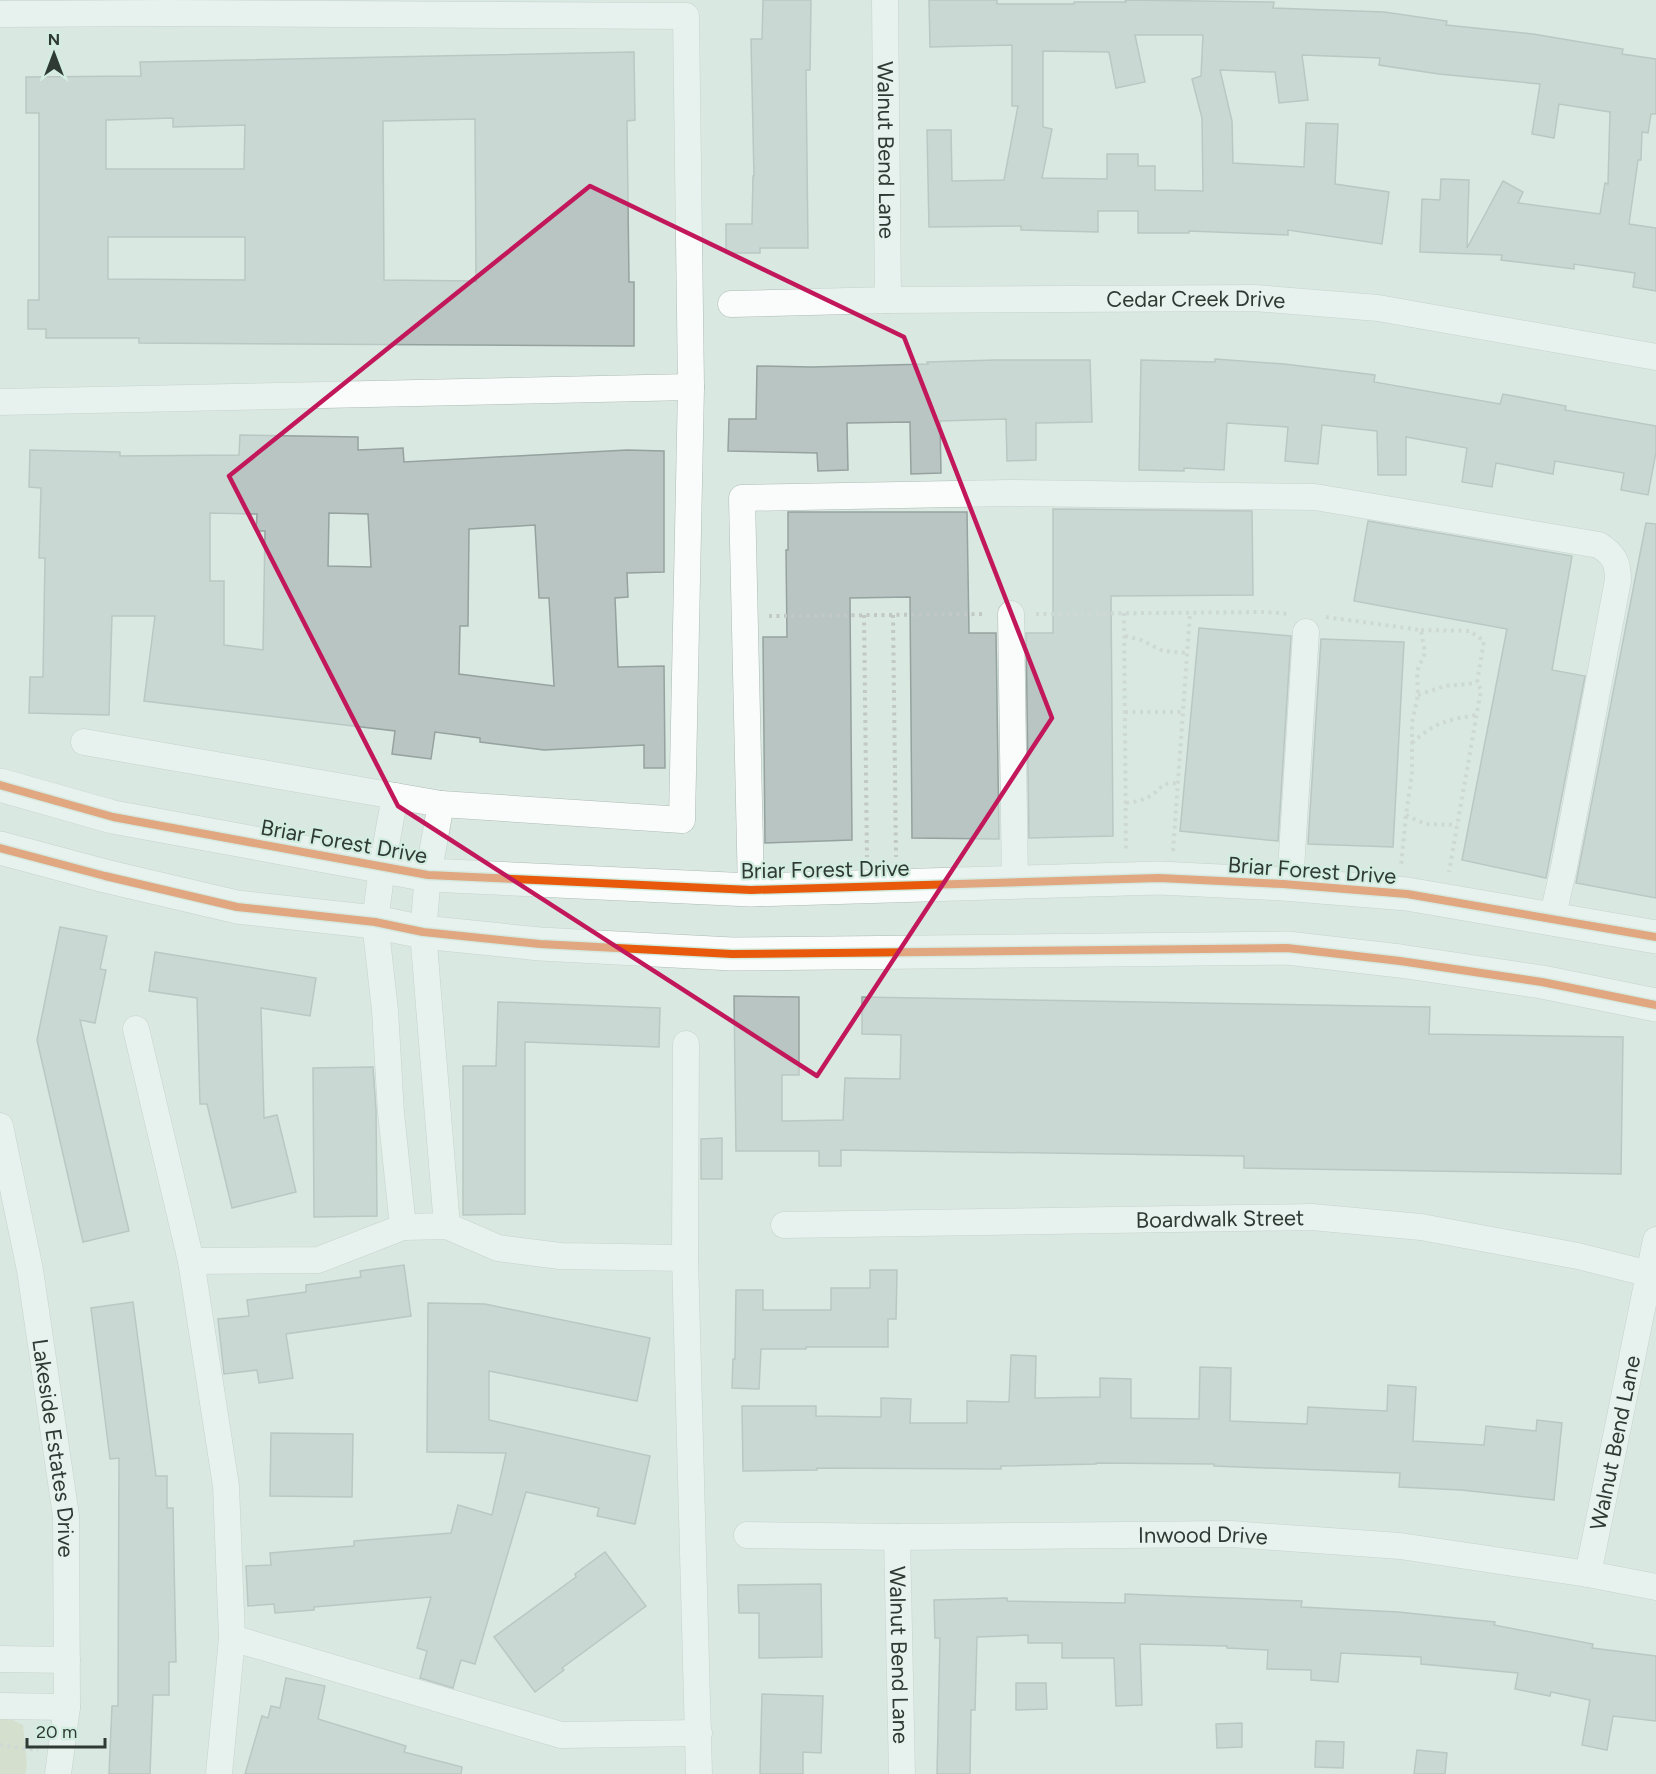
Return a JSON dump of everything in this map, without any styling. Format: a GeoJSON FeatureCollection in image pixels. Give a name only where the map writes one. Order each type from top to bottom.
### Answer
{"type":"FeatureCollection","features":[{"type":"Feature","properties":{"kind":"main road","name":"Briar Forest Drive"},"geometry":{"type":"LineString","coordinates":[[0,785],[113,817],[428,875],[751,890],[1126,879],[1290,885],[1444,900],[1656,937]]}},
{"type":"Feature","properties":{"kind":"main road"},"geometry":{"type":"LineString","coordinates":[[0,848],[105,876],[237,907],[375,922],[423,932],[540,944],[732,954],[1287,948],[1400,961],[1542,982],[1656,1005]]}},
{"type":"Feature","properties":{"kind":"street","name":"Walnut Bend Lane"},"geometry":{"type":"LineString","coordinates":[[885,0],[888,300]]}},
{"type":"Feature","properties":{"kind":"street"},"geometry":{"type":"LineString","coordinates":[[0,14],[440,8],[686,16],[691,387],[682,820],[441,804],[84,742]]}},
{"type":"Feature","properties":{"kind":"street","name":"Cedar Creek Drive"},"geometry":{"type":"LineString","coordinates":[[731,304],[888,300],[1255,298],[1378,308],[1656,357]]}},
{"type":"Feature","properties":{"kind":"street"},"geometry":{"type":"LineString","coordinates":[[0,402],[691,387]]}},
{"type":"Feature","properties":{"kind":"street"},"geometry":{"type":"LineString","coordinates":[[751,890],[742,498],[1009,493],[1315,497],[1599,545],[1611,553],[1618,565],[1618,580],[1564,867],[1552,919]]}},
{"type":"Feature","properties":{"kind":"street"},"geometry":{"type":"LineString","coordinates":[[1011,614],[1015,882]]}},
{"type":"Feature","properties":{"kind":"street"},"geometry":{"type":"LineString","coordinates":[[1290,885],[1307,621]]}},
{"type":"Feature","properties":{"kind":"street"},"geometry":{"type":"LineString","coordinates":[[395,796],[375,922],[385,1010],[391,1113],[403,1227]]}},
{"type":"Feature","properties":{"kind":"street"},"geometry":{"type":"LineString","coordinates":[[441,804],[428,875],[423,932],[447,1226]]}},
{"type":"Feature","properties":{"kind":"street"},"geometry":{"type":"LineString","coordinates":[[136,1029],[191,1261],[226,1486],[232,1638],[219,1774]]}},
{"type":"Feature","properties":{"kind":"street"},"geometry":{"type":"LineString","coordinates":[[686,1044],[685,1258],[699,1774]]}},
{"type":"Feature","properties":{"kind":"street","name":"Lakeside Estates Drive"},"geometry":{"type":"LineString","coordinates":[[0,1126],[30,1270],[66,1516],[67,1707],[59,1764]]}},
{"type":"Feature","properties":{"kind":"street","name":"Boardwalk Street"},"geometry":{"type":"LineString","coordinates":[[784,1225],[1312,1217],[1421,1227],[1578,1256],[1650,1274]]}},
{"type":"Feature","properties":{"kind":"street"},"geometry":{"type":"LineString","coordinates":[[191,1261],[318,1260],[403,1227],[447,1226],[498,1248],[560,1256],[685,1258]]}},
{"type":"Feature","properties":{"kind":"street","name":"Walnut Bend Lane"},"geometry":{"type":"LineString","coordinates":[[1588,1574],[1656,1240]]}},
{"type":"Feature","properties":{"kind":"street","name":"Inwood Drive"},"geometry":{"type":"LineString","coordinates":[[747,1535],[897,1537],[1231,1534],[1400,1546],[1588,1574],[1656,1587]]}},
{"type":"Feature","properties":{"kind":"street","name":"Walnut Bend Lane"},"geometry":{"type":"LineString","coordinates":[[897,1537],[902,1774]]}},
{"type":"Feature","properties":{"kind":"street"},"geometry":{"type":"LineString","coordinates":[[232,1638],[561,1735],[699,1733]]}},
{"type":"Feature","properties":{"kind":"street"},"geometry":{"type":"LineString","coordinates":[[0,1659],[67,1660]]}},
{"type":"Feature","properties":{"kind":"street"},"geometry":{"type":"LineString","coordinates":[[0,1706],[67,1707]]}},
{"type":"Feature","properties":{"kind":"path"},"geometry":{"type":"LineString","coordinates":[[745,616],[1267,612],[1307,621],[1359,620],[1421,630],[1470,631],[1484,641],[1477,684],[1481,690],[1444,900]]}},
{"type":"Feature","properties":{"kind":"path"},"geometry":{"type":"LineString","coordinates":[[1124,613],[1126,879]]}},
{"type":"Feature","properties":{"kind":"path"},"geometry":{"type":"LineString","coordinates":[[1171,879],[1190,613]]}},
{"type":"Feature","properties":{"kind":"path"},"geometry":{"type":"LineString","coordinates":[[864,615],[882,885]]}},
{"type":"Feature","properties":{"kind":"path"},"geometry":{"type":"LineString","coordinates":[[882,885],[893,615]]}},
{"type":"Feature","properties":{"kind":"path"},"geometry":{"type":"LineString","coordinates":[[1399,894],[1412,773],[1412,723],[1418,695],[1417,670],[1425,653],[1421,630]]}},
{"type":"Feature","properties":{"kind":"path"},"geometry":{"type":"LineString","coordinates":[[1125,636],[1141,640],[1163,651],[1187,653]]}},
{"type":"Feature","properties":{"kind":"path"},"geometry":{"type":"LineString","coordinates":[[1418,695],[1445,686],[1477,684]]}},
{"type":"Feature","properties":{"kind":"path"},"geometry":{"type":"LineString","coordinates":[[1125,712],[1182,712]]}},
{"type":"Feature","properties":{"kind":"path"},"geometry":{"type":"LineString","coordinates":[[1412,743],[1423,733],[1445,720],[1476,716]]}},
{"type":"Feature","properties":{"kind":"path"},"geometry":{"type":"LineString","coordinates":[[1126,803],[1143,801],[1153,796],[1164,784],[1178,783]]}},
{"type":"Feature","properties":{"kind":"path"},"geometry":{"type":"LineString","coordinates":[[1406,815],[1425,824],[1457,825]]}},
{"type":"Feature","properties":{"kind":"path"},"geometry":{"type":"LineString","coordinates":[[0,1744],[59,1764]]}},
{"type":"Feature","properties":{"kind":"highlighted area"},"geometry":{"type":"Polygon","coordinates":[[[590,186],[904,337],[1052,718],[817,1076],[398,806],[229,476],[590,186]]]}},
{"type":"Feature","properties":{"kind":"green space"},"geometry":{"type":"Polygon","coordinates":[[[0,1714],[23,1725],[27,1763],[25,1774],[0,1774],[0,1714]]]}},
{"type":"Feature","properties":{"kind":"building"},"geometry":{"type":"Polygon","coordinates":[[[763,0],[811,0],[810,70],[806,70],[808,248],[760,248],[760,253],[726,253],[726,224],[752,224],[754,176],[751,39],[762,39],[763,0]]]}},
{"type":"Feature","properties":{"kind":"building"},"geometry":{"type":"Polygon","coordinates":[[[929,0],[997,0],[997,4],[1074,4],[1074,2],[1126,2],[1125,0],[1274,2],[1273,8],[1384,12],[1447,21],[1446,25],[1533,34],[1623,49],[1622,54],[1656,59],[1656,114],[1651,114],[1648,133],[1642,132],[1641,160],[1638,160],[1629,224],[1656,228],[1656,291],[1633,287],[1635,273],[1574,264],[1574,269],[1501,260],[1502,255],[1420,252],[1422,199],[1440,200],[1441,179],[1469,180],[1467,248],[1503,181],[1523,192],[1518,203],[1600,214],[1605,183],[1608,184],[1610,112],[1559,104],[1554,138],[1532,134],[1540,84],[1439,74],[1379,65],[1380,58],[1302,55],[1308,100],[1279,103],[1275,72],[1220,70],[1232,121],[1233,163],[1304,167],[1306,123],[1338,124],[1335,184],[1389,192],[1382,244],[1288,230],[1288,235],[1189,231],[1189,233],[1138,233],[1138,211],[1098,211],[1098,232],[1021,230],[1021,226],[929,227],[927,130],[951,130],[952,181],[1004,180],[1018,106],[1012,106],[1012,45],[930,47],[929,0]],[[1135,35],[1145,82],[1116,88],[1109,52],[1043,51],[1043,127],[1052,129],[1042,178],[1107,179],[1107,154],[1138,154],[1138,166],[1155,166],[1155,190],[1203,191],[1202,118],[1192,79],[1201,76],[1203,35],[1135,35]]]}},
{"type":"Feature","properties":{"kind":"building"},"geometry":{"type":"Polygon","coordinates":[[[634,52],[635,120],[627,121],[629,282],[634,282],[634,346],[139,343],[139,338],[46,338],[46,329],[28,329],[28,300],[39,300],[39,113],[26,113],[26,77],[141,76],[140,62],[634,52]],[[173,118],[106,120],[106,169],[244,169],[245,125],[173,127],[173,118]],[[475,119],[383,121],[384,280],[476,281],[475,119]],[[108,237],[108,279],[245,280],[245,237],[108,237]]]}},
{"type":"Feature","properties":{"kind":"building"},"geometry":{"type":"Polygon","coordinates":[[[1215,359],[1284,364],[1375,375],[1374,382],[1500,404],[1503,394],[1566,406],[1565,410],[1656,426],[1656,452],[1648,495],[1621,490],[1624,473],[1555,461],[1553,474],[1496,463],[1492,487],[1462,482],[1467,448],[1406,437],[1406,475],[1378,475],[1377,431],[1322,425],[1318,464],[1285,461],[1288,427],[1227,423],[1224,470],[1184,468],[1184,471],[1139,470],[1141,360],[1215,362],[1215,359]]]}},
{"type":"Feature","properties":{"kind":"building"},"geometry":{"type":"Polygon","coordinates":[[[996,360],[1090,360],[1092,422],[1036,423],[1036,460],[1007,461],[1006,419],[940,421],[941,473],[911,474],[910,422],[847,423],[848,470],[818,471],[817,453],[728,451],[729,419],[756,419],[757,366],[812,367],[996,360]]]}},
{"type":"Feature","properties":{"kind":"building"},"geometry":{"type":"Polygon","coordinates":[[[240,435],[358,437],[358,450],[403,448],[404,462],[627,450],[664,451],[664,572],[627,573],[628,597],[615,598],[618,667],[664,666],[665,768],[644,768],[644,745],[544,750],[480,742],[480,738],[435,732],[431,759],[392,754],[395,731],[144,701],[155,616],[112,616],[109,715],[29,713],[30,677],[43,677],[45,558],[39,558],[41,488],[29,487],[30,450],[120,452],[120,456],[239,455],[240,435]],[[210,513],[210,581],[224,581],[224,645],[263,650],[265,531],[256,531],[257,514],[210,513]],[[329,513],[328,566],[371,567],[368,514],[329,513]],[[535,525],[469,529],[468,626],[460,626],[459,674],[554,686],[549,598],[539,598],[535,525]]]}},
{"type":"Feature","properties":{"kind":"building"},"geometry":{"type":"Polygon","coordinates":[[[1053,509],[1252,511],[1253,595],[1111,596],[1113,836],[1029,838],[1026,633],[1053,633],[1053,509]]]}},
{"type":"Feature","properties":{"kind":"building"},"geometry":{"type":"Polygon","coordinates":[[[788,512],[967,512],[969,633],[996,633],[999,839],[912,838],[910,597],[850,598],[852,840],[765,843],[763,637],[787,637],[788,512]]]}},
{"type":"Feature","properties":{"kind":"building"},"geometry":{"type":"Polygon","coordinates":[[[1368,521],[1572,556],[1552,670],[1585,676],[1546,878],[1462,860],[1507,629],[1354,601],[1368,521]]]}},
{"type":"Feature","properties":{"kind":"building"},"geometry":{"type":"Polygon","coordinates":[[[1646,523],[1656,524],[1656,898],[1576,883],[1646,523]]]}},
{"type":"Feature","properties":{"kind":"building"},"geometry":{"type":"Polygon","coordinates":[[[1199,628],[1291,636],[1278,841],[1180,831],[1199,628]]]}},
{"type":"Feature","properties":{"kind":"building"},"geometry":{"type":"Polygon","coordinates":[[[1321,639],[1404,642],[1393,847],[1308,844],[1321,639]]]}},
{"type":"Feature","properties":{"kind":"building"},"geometry":{"type":"Polygon","coordinates":[[[60,927],[107,936],[100,969],[106,970],[95,1023],[80,1020],[129,1231],[83,1242],[37,1040],[60,927]]]}},
{"type":"Feature","properties":{"kind":"building"},"geometry":{"type":"Polygon","coordinates":[[[155,952],[316,978],[310,1016],[261,1008],[264,1118],[277,1115],[296,1192],[232,1208],[207,1104],[200,1104],[197,998],[149,991],[155,952]]]}},
{"type":"Feature","properties":{"kind":"building"},"geometry":{"type":"Polygon","coordinates":[[[734,996],[799,997],[799,1075],[782,1075],[782,1121],[843,1120],[845,1078],[900,1079],[901,1035],[862,1034],[862,997],[1430,1007],[1429,1034],[1623,1037],[1621,1174],[1244,1168],[1244,1156],[841,1150],[841,1166],[819,1166],[819,1151],[736,1151],[734,996]]]}},
{"type":"Feature","properties":{"kind":"building"},"geometry":{"type":"Polygon","coordinates":[[[498,1002],[660,1008],[659,1047],[525,1042],[525,1214],[463,1215],[463,1066],[496,1066],[498,1002]]]}},
{"type":"Feature","properties":{"kind":"building"},"geometry":{"type":"Polygon","coordinates":[[[373,1067],[376,1110],[377,1216],[314,1217],[313,1068],[373,1067]]]}},
{"type":"Feature","properties":{"kind":"building"},"geometry":{"type":"Polygon","coordinates":[[[722,1138],[722,1179],[701,1179],[701,1139],[722,1138]]]}},
{"type":"Feature","properties":{"kind":"building"},"geometry":{"type":"Polygon","coordinates":[[[404,1265],[411,1316],[286,1334],[293,1378],[259,1383],[257,1370],[224,1374],[218,1319],[249,1316],[247,1300],[306,1292],[306,1285],[361,1277],[360,1271],[404,1265]]]}},
{"type":"Feature","properties":{"kind":"building"},"geometry":{"type":"Polygon","coordinates":[[[870,1270],[897,1270],[896,1319],[888,1319],[888,1347],[761,1349],[759,1389],[732,1388],[733,1359],[735,1359],[736,1290],[763,1290],[763,1310],[831,1310],[831,1288],[870,1288],[870,1270]]]}},
{"type":"Feature","properties":{"kind":"building"},"geometry":{"type":"Polygon","coordinates":[[[133,1302],[156,1476],[167,1476],[167,1508],[173,1508],[176,1662],[169,1662],[169,1695],[153,1695],[150,1774],[109,1774],[112,1706],[118,1706],[119,1458],[110,1459],[91,1308],[133,1302]]]}},
{"type":"Feature","properties":{"kind":"building"},"geometry":{"type":"Polygon","coordinates":[[[428,1303],[485,1304],[650,1338],[637,1401],[489,1371],[489,1420],[650,1456],[635,1524],[597,1516],[599,1508],[526,1492],[475,1664],[461,1660],[453,1688],[420,1678],[427,1651],[417,1648],[431,1597],[314,1607],[314,1610],[275,1613],[274,1604],[248,1606],[246,1566],[271,1565],[270,1553],[354,1546],[354,1541],[451,1533],[458,1505],[492,1515],[506,1453],[427,1452],[428,1303]]]}},
{"type":"Feature","properties":{"kind":"building"},"geometry":{"type":"Polygon","coordinates":[[[1011,1355],[1036,1356],[1035,1398],[1100,1397],[1100,1378],[1131,1379],[1131,1418],[1199,1419],[1200,1367],[1231,1368],[1230,1421],[1307,1424],[1308,1407],[1387,1411],[1388,1385],[1416,1387],[1413,1441],[1484,1445],[1486,1426],[1536,1431],[1537,1420],[1562,1423],[1554,1500],[1461,1490],[1399,1487],[1400,1473],[1214,1466],[1214,1464],[1096,1463],[1001,1466],[1001,1469],[817,1468],[817,1470],[743,1471],[742,1406],[816,1406],[816,1416],[881,1417],[881,1398],[911,1399],[910,1423],[967,1423],[967,1401],[1009,1402],[1011,1355]]]}},
{"type":"Feature","properties":{"kind":"building"},"geometry":{"type":"Polygon","coordinates":[[[271,1433],[353,1434],[352,1497],[270,1496],[271,1433]]]}},
{"type":"Feature","properties":{"kind":"building"},"geometry":{"type":"Polygon","coordinates":[[[605,1552],[646,1606],[562,1668],[564,1670],[535,1692],[494,1637],[576,1577],[575,1574],[605,1552]]]}},
{"type":"Feature","properties":{"kind":"building"},"geometry":{"type":"Polygon","coordinates":[[[821,1584],[822,1657],[759,1658],[759,1613],[739,1613],[738,1585],[821,1584]]]}},
{"type":"Feature","properties":{"kind":"building"},"geometry":{"type":"Polygon","coordinates":[[[1125,1594],[1302,1601],[1301,1607],[1398,1612],[1495,1622],[1494,1625],[1593,1644],[1592,1648],[1656,1656],[1656,1721],[1613,1716],[1607,1750],[1582,1745],[1590,1700],[1551,1692],[1550,1696],[1515,1689],[1518,1673],[1421,1664],[1421,1657],[1341,1653],[1338,1682],[1311,1680],[1311,1670],[1267,1669],[1268,1650],[1227,1648],[1227,1646],[1140,1644],[1142,1705],[1116,1706],[1114,1658],[1062,1658],[1062,1643],[1028,1643],[1028,1635],[977,1637],[975,1710],[971,1710],[970,1774],[937,1774],[940,1638],[935,1638],[934,1600],[1007,1598],[1007,1601],[1125,1603],[1125,1594]]]}},
{"type":"Feature","properties":{"kind":"building"},"geometry":{"type":"Polygon","coordinates":[[[286,1678],[325,1686],[318,1719],[406,1746],[404,1752],[462,1767],[461,1774],[245,1774],[262,1716],[268,1718],[271,1706],[280,1708],[286,1678]]]}},
{"type":"Feature","properties":{"kind":"building"},"geometry":{"type":"Polygon","coordinates":[[[1016,1683],[1046,1683],[1047,1709],[1016,1710],[1016,1683]]]}},
{"type":"Feature","properties":{"kind":"building"},"geometry":{"type":"Polygon","coordinates":[[[762,1694],[823,1696],[821,1753],[803,1752],[803,1774],[760,1774],[762,1694]]]}},
{"type":"Feature","properties":{"kind":"building"},"geometry":{"type":"Polygon","coordinates":[[[1242,1723],[1242,1747],[1217,1748],[1216,1724],[1242,1723]]]}},
{"type":"Feature","properties":{"kind":"building"},"geometry":{"type":"Polygon","coordinates":[[[1316,1741],[1344,1742],[1343,1768],[1315,1767],[1316,1741]]]}},
{"type":"Feature","properties":{"kind":"building"},"geometry":{"type":"Polygon","coordinates":[[[1417,1750],[1447,1753],[1445,1774],[1414,1774],[1417,1750]]]}},
{"type":"Feature","properties":{"kind":"cycle path"},"geometry":{"type":"LineString","coordinates":[[0,785],[113,817],[428,875],[751,890],[1159,878],[1283,884],[1407,894],[1656,937]]}},
{"type":"Feature","properties":{"kind":"cycle path"},"geometry":{"type":"LineString","coordinates":[[0,848],[105,876],[237,907],[375,922],[423,932],[540,944],[732,954],[1287,948],[1400,961],[1542,982],[1656,1005]]}}]}
